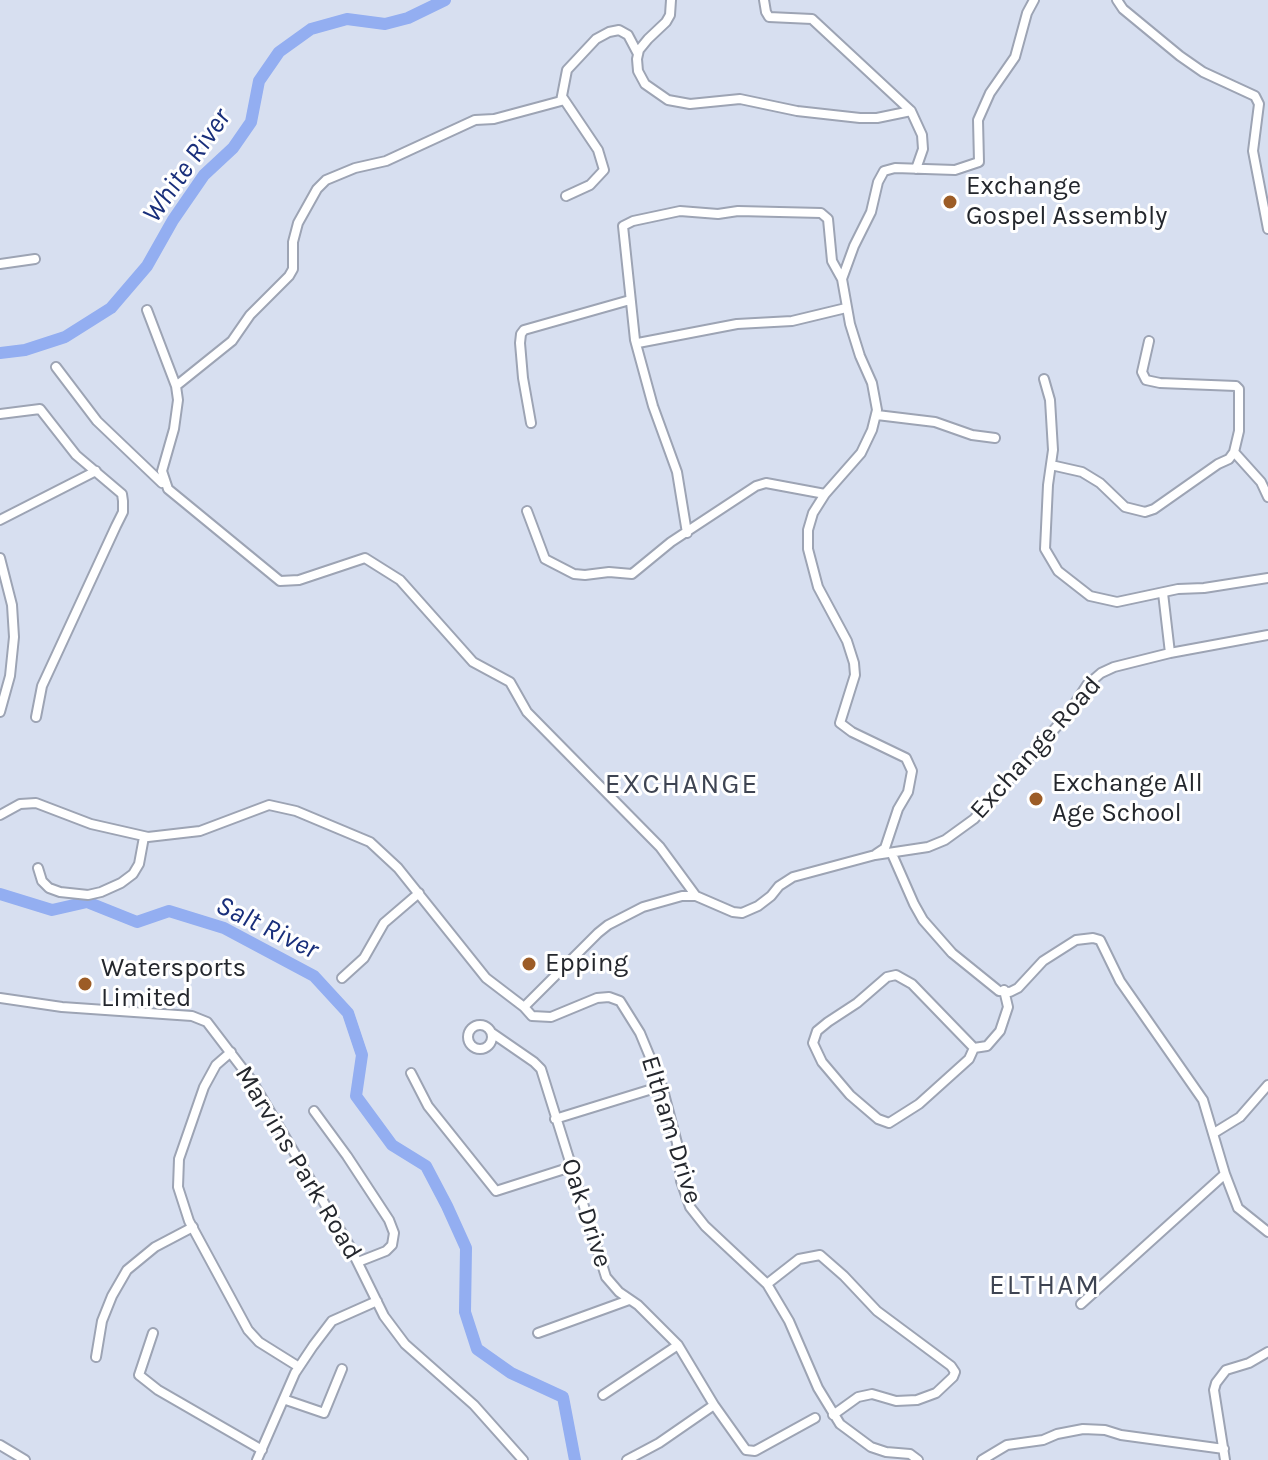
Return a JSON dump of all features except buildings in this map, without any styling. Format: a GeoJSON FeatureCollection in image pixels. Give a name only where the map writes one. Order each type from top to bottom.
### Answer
{"type":"FeatureCollection","features":[{"type":"Feature","properties":{"kind":"street"},"geometry":{"type":"LineString","coordinates":[[638,54],[666,22],[671,0]]}},
{"type":"Feature","properties":{"kind":"street"},"geometry":{"type":"LineString","coordinates":[[764,0],[769,17],[812,19],[911,111],[922,135],[923,149],[916,169]]}},
{"type":"Feature","properties":{"kind":"street"},"geometry":{"type":"LineString","coordinates":[[842,279],[871,212],[881,174],[888,168],[955,170],[979,162],[978,120],[990,93],[1015,57],[1027,13],[1034,0]]}},
{"type":"Feature","properties":{"kind":"street"},"geometry":{"type":"LineString","coordinates":[[1117,0],[1123,9],[1191,64],[1255,96],[1259,104],[1253,151],[1268,229]]}},
{"type":"Feature","properties":{"kind":"street"},"geometry":{"type":"LineString","coordinates":[[176,386],[222,351],[250,315],[289,276],[293,269],[293,242],[298,223],[317,189],[326,180],[355,168],[386,161],[475,120],[494,119],[561,101],[567,70],[596,39],[614,30],[628,35],[638,54],[638,71],[645,84],[657,94],[681,103],[740,99],[797,111],[860,118],[911,111]]}},
{"type":"Feature","properties":{"kind":"street"},"geometry":{"type":"LineString","coordinates":[[563,98],[598,150],[604,170],[590,185],[566,196]]}},
{"type":"Feature","properties":{"kind":"street"},"geometry":{"type":"LineString","coordinates":[[687,533],[677,472],[653,406],[638,343],[630,300],[623,226],[680,211],[825,214],[829,224],[832,261],[842,279],[846,308],[860,356],[872,383],[877,415],[861,453],[825,494],[811,519],[808,549],[818,587],[852,654],[855,675],[840,723],[906,758],[912,771],[908,792],[898,809],[885,848],[875,855]]}},
{"type":"Feature","properties":{"kind":"street"},"geometry":{"type":"LineString","coordinates":[[0,264],[35,259]]}},
{"type":"Feature","properties":{"kind":"street"},"geometry":{"type":"LineString","coordinates":[[531,423],[522,366],[521,334],[524,330],[630,300]]}},
{"type":"Feature","properties":{"kind":"street"},"geometry":{"type":"LineString","coordinates":[[638,343],[737,324],[792,321],[846,308]]}},
{"type":"Feature","properties":{"kind":"street"},"geometry":{"type":"LineString","coordinates":[[147,310],[176,386],[176,419],[162,471],[166,486]]}},
{"type":"Feature","properties":{"kind":"street"},"geometry":{"type":"LineString","coordinates":[[1051,465],[1082,472],[1100,483],[1125,507],[1145,512],[1229,459],[1239,431],[1239,389],[1236,386],[1146,380],[1142,372],[1149,341]]}},
{"type":"Feature","properties":{"kind":"street"},"geometry":{"type":"LineString","coordinates":[[56,367],[97,421],[192,510],[280,581],[299,580],[365,558],[400,580],[473,662],[510,682],[527,712],[646,837],[660,847],[696,896]]}},
{"type":"Feature","properties":{"kind":"street"},"geometry":{"type":"LineString","coordinates":[[1044,379],[1053,426],[1045,549],[1058,571],[1090,596],[1104,600],[1136,600],[1163,593],[1268,578]]}},
{"type":"Feature","properties":{"kind":"street"},"geometry":{"type":"LineString","coordinates":[[0,414],[40,409],[76,455],[122,494],[123,512],[42,686],[36,717]]}},
{"type":"Feature","properties":{"kind":"street"},"geometry":{"type":"LineString","coordinates":[[877,415],[935,422],[972,435],[995,438]]}},
{"type":"Feature","properties":{"kind":"street"},"geometry":{"type":"LineString","coordinates":[[1234,452],[1267,493]]}},
{"type":"Feature","properties":{"kind":"street"},"geometry":{"type":"LineString","coordinates":[[0,520],[96,471]]}},
{"type":"Feature","properties":{"kind":"street"},"geometry":{"type":"LineString","coordinates":[[527,511],[545,559],[574,574],[632,574],[741,495],[766,483],[825,494]]}},
{"type":"Feature","properties":{"kind":"street"},"geometry":{"type":"LineString","coordinates":[[0,558],[12,605],[14,637],[10,676],[0,712]]}},
{"type":"Feature","properties":{"kind":"street"},"geometry":{"type":"LineString","coordinates":[[1163,593],[1170,653]]}},
{"type":"Feature","properties":{"kind":"street","name":"Exchange Road"},"geometry":{"type":"LineString","coordinates":[[696,896],[742,913],[758,906],[793,877],[945,840],[974,819],[1068,714],[1091,680],[1114,667],[1268,635]]}},
{"type":"Feature","properties":{"kind":"street"},"geometry":{"type":"LineString","coordinates":[[0,815],[20,804],[36,803],[91,824],[144,837],[183,835],[221,825],[266,806],[282,806],[370,842],[398,868],[486,978],[524,1007],[608,925],[643,907],[682,896],[696,896]]}},
{"type":"Feature","properties":{"kind":"street"},"geometry":{"type":"LineString","coordinates":[[38,868],[42,881],[49,888],[88,895],[101,892],[133,874],[139,864],[144,837]]}},
{"type":"Feature","properties":{"kind":"street"},"geometry":{"type":"LineString","coordinates":[[892,854],[923,920],[952,953],[995,989],[1010,992],[1018,988],[1043,961],[1076,940],[1100,940],[1120,981],[1203,1100],[1238,1208],[1268,1232]]}},
{"type":"Feature","properties":{"kind":"street"},"geometry":{"type":"LineString","coordinates":[[342,978],[364,958],[384,923],[419,893]]}},
{"type":"Feature","properties":{"kind":"street"},"geometry":{"type":"LineString","coordinates":[[896,975],[912,984],[974,1048],[969,1059],[919,1104],[889,1123],[878,1119],[850,1095],[822,1062],[813,1043],[817,1031],[887,977],[896,975]]}},
{"type":"Feature","properties":{"kind":"street"},"geometry":{"type":"LineString","coordinates":[[974,1048],[987,1046],[1000,1031],[1008,1007],[1004,990]]}},
{"type":"Feature","properties":{"kind":"street","name":"Eltham Drive"},"geometry":{"type":"LineString","coordinates":[[524,1007],[532,1016],[551,1017],[597,998],[609,997],[620,1001],[640,1033],[662,1086],[677,1143],[681,1181],[690,1207],[705,1226],[767,1284],[776,1297],[833,1415],[871,1447],[910,1454],[918,1460]]}},
{"type":"Feature","properties":{"kind":"street","name":"Marvins Park Road"},"geometry":{"type":"LineString","coordinates":[[0,998],[62,1007],[195,1017],[207,1022],[252,1081],[358,1262],[384,1316],[405,1344],[474,1405],[523,1460]]}},
{"type":"Feature","properties":{"kind":"street","name":"Oak Drive"},"geometry":{"type":"LineString","coordinates":[[491,1038],[502,1040],[541,1069],[610,1284],[678,1345],[746,1450],[755,1451],[815,1418]]}},
{"type":"Feature","properties":{"kind":"street"},"geometry":{"type":"LineString","coordinates":[[231,1052],[216,1065],[204,1087],[179,1159],[178,1187],[182,1206],[248,1330],[259,1342],[299,1367]]}},
{"type":"Feature","properties":{"kind":"street"},"geometry":{"type":"LineString","coordinates":[[411,1073],[428,1106],[496,1191],[571,1167]]}},
{"type":"Feature","properties":{"kind":"street"},"geometry":{"type":"LineString","coordinates":[[1214,1133],[1240,1117],[1268,1085]]}},
{"type":"Feature","properties":{"kind":"street"},"geometry":{"type":"LineString","coordinates":[[555,1119],[662,1086]]}},
{"type":"Feature","properties":{"kind":"street"},"geometry":{"type":"LineString","coordinates":[[314,1111],[389,1220],[394,1233],[392,1245],[386,1251],[358,1262]]}},
{"type":"Feature","properties":{"kind":"street"},"geometry":{"type":"LineString","coordinates":[[1081,1304],[1225,1174]]}},
{"type":"Feature","properties":{"kind":"street"},"geometry":{"type":"LineString","coordinates":[[96,1357],[102,1321],[127,1270],[155,1247],[193,1227]]}},
{"type":"Feature","properties":{"kind":"street"},"geometry":{"type":"LineString","coordinates":[[767,1284],[799,1259],[820,1255],[877,1311],[955,1372],[936,1393],[917,1400],[896,1401],[872,1394],[858,1397],[833,1415]]}},
{"type":"Feature","properties":{"kind":"street"},"geometry":{"type":"LineString","coordinates":[[538,1333],[629,1300]]}},
{"type":"Feature","properties":{"kind":"street"},"geometry":{"type":"LineString","coordinates":[[257,1460],[299,1367],[332,1321],[377,1301]]}},
{"type":"Feature","properties":{"kind":"street"},"geometry":{"type":"LineString","coordinates":[[153,1333],[139,1375],[158,1390],[262,1450]]}},
{"type":"Feature","properties":{"kind":"street"},"geometry":{"type":"LineString","coordinates":[[603,1395],[678,1345]]}},
{"type":"Feature","properties":{"kind":"street"},"geometry":{"type":"LineString","coordinates":[[1225,1460],[1215,1404],[1216,1383],[1226,1370],[1249,1363],[1268,1352]]}},
{"type":"Feature","properties":{"kind":"street"},"geometry":{"type":"LineString","coordinates":[[286,1400],[324,1413],[342,1369]]}},
{"type":"Feature","properties":{"kind":"street"},"geometry":{"type":"LineString","coordinates":[[627,1460],[659,1443],[714,1405]]}},
{"type":"Feature","properties":{"kind":"street"},"geometry":{"type":"LineString","coordinates":[[982,1460],[1007,1445],[1043,1440],[1083,1429],[1224,1449]]}},
{"type":"Feature","properties":{"kind":"street"},"geometry":{"type":"LineString","coordinates":[[0,1445],[25,1460]]}},
{"type":"Feature","properties":{"kind":"waterway","name":"White River"},"geometry":{"type":"LineString","coordinates":[[0,353],[25,350],[65,337],[111,308],[147,266],[204,175],[233,148],[251,122],[259,81],[279,52],[311,29],[347,19],[385,24],[408,18],[445,0]]}},
{"type":"Feature","properties":{"kind":"waterway","name":"Salt River"},"geometry":{"type":"LineString","coordinates":[[0,894],[52,910],[87,902],[137,922],[169,911],[224,928],[314,976],[348,1013],[362,1055],[356,1096],[392,1145],[426,1166],[466,1248],[465,1312],[477,1349],[511,1373],[563,1397],[575,1460]]}},
{"type":"Feature","properties":{"kind":"place","name":"Exchange Gospel Assembly"},"geometry":{"type":"Point","coordinates":[950,202]}},
{"type":"Feature","properties":{"kind":"place","name":"Exchange All Age School"},"geometry":{"type":"Point","coordinates":[1036,799]}},
{"type":"Feature","properties":{"kind":"place","name":"Epping"},"geometry":{"type":"Point","coordinates":[529,964]}},
{"type":"Feature","properties":{"kind":"place","name":"Watersports Limited"},"geometry":{"type":"Point","coordinates":[85,984]}},
{"type":"Feature","properties":{"kind":"district","name":"EXCHANGE"},"geometry":{"type":"Point","coordinates":[682,785]}},
{"type":"Feature","properties":{"kind":"district","name":"ELTHAM"},"geometry":{"type":"Point","coordinates":[1045,1286]}}]}
